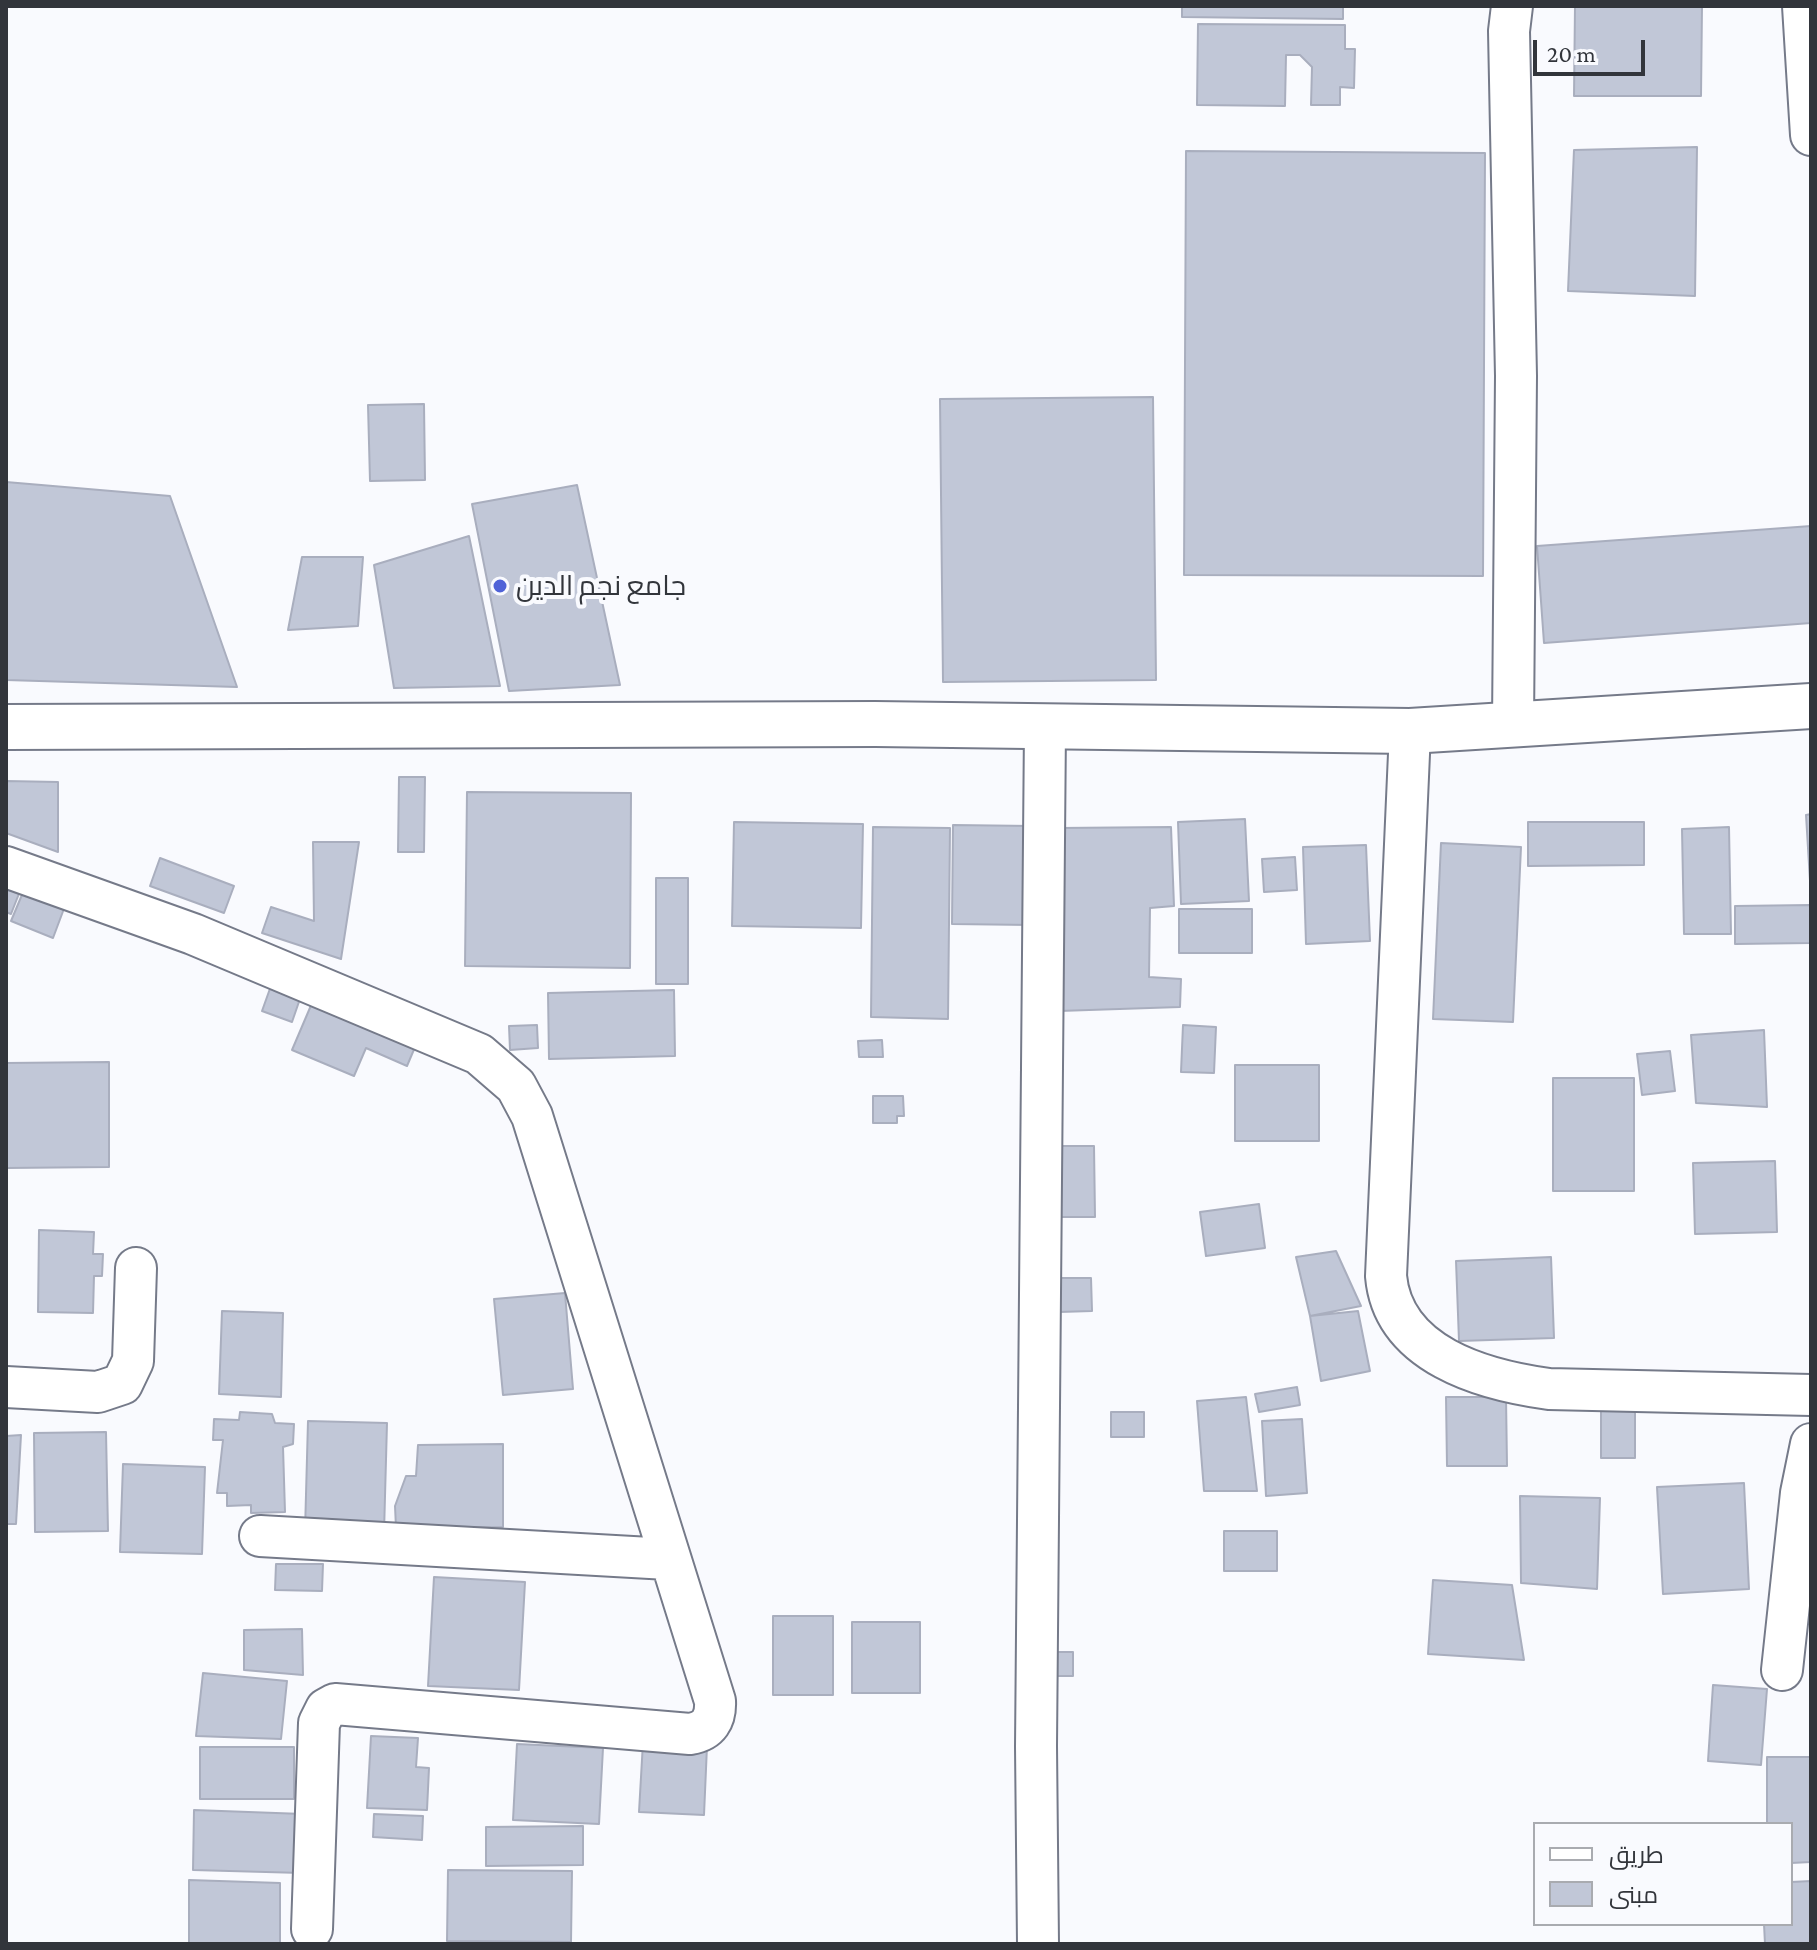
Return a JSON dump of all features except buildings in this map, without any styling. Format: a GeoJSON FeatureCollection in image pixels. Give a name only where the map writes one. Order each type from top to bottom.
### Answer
{"type":"FeatureCollection","features":[{"type":"Feature","properties":{"kind":"main road"},"geometry":{"type":"LineString","coordinates":[[6,727],[1045,727],[1410,731],[1811,706]]}},
{"type":"Feature","properties":{"kind":"street"},"geometry":{"type":"LineString","coordinates":[[1512,6],[1509,31],[1516,376],[1513,724]]}},
{"type":"Feature","properties":{"kind":"street"},"geometry":{"type":"LineString","coordinates":[[1803,6],[1811,135]]}},
{"type":"Feature","properties":{"kind":"street"},"geometry":{"type":"LineString","coordinates":[[1038,1944],[1036,1746],[1045,727]]}},
{"type":"Feature","properties":{"kind":"street"},"geometry":{"type":"LineString","coordinates":[[1410,731],[1386,1276],[1388,1298],[1398,1320],[1439,1355],[1484,1377],[1514,1384],[1549,1389],[1811,1395]]}},
{"type":"Feature","properties":{"kind":"street"},"geometry":{"type":"LineString","coordinates":[[6,867],[193,934],[479,1054],[505,1074],[532,1116],[668,1559],[715,1701],[715,1711],[707,1728],[690,1734],[335,1704],[326,1709],[319,1723],[312,1929]]}},
{"type":"Feature","properties":{"kind":"street"},"geometry":{"type":"LineString","coordinates":[[6,1387],[98,1392],[122,1384],[133,1361],[136,1268]]}},
{"type":"Feature","properties":{"kind":"street"},"geometry":{"type":"LineString","coordinates":[[1782,1670],[1801,1493],[1811,1444]]}},
{"type":"Feature","properties":{"kind":"street"},"geometry":{"type":"LineString","coordinates":[[260,1536],[668,1559]]}},
{"type":"Feature","properties":{"kind":"place","name":"جامع نجم الدين"},"geometry":{"type":"Point","coordinates":[500,586]}}]}
